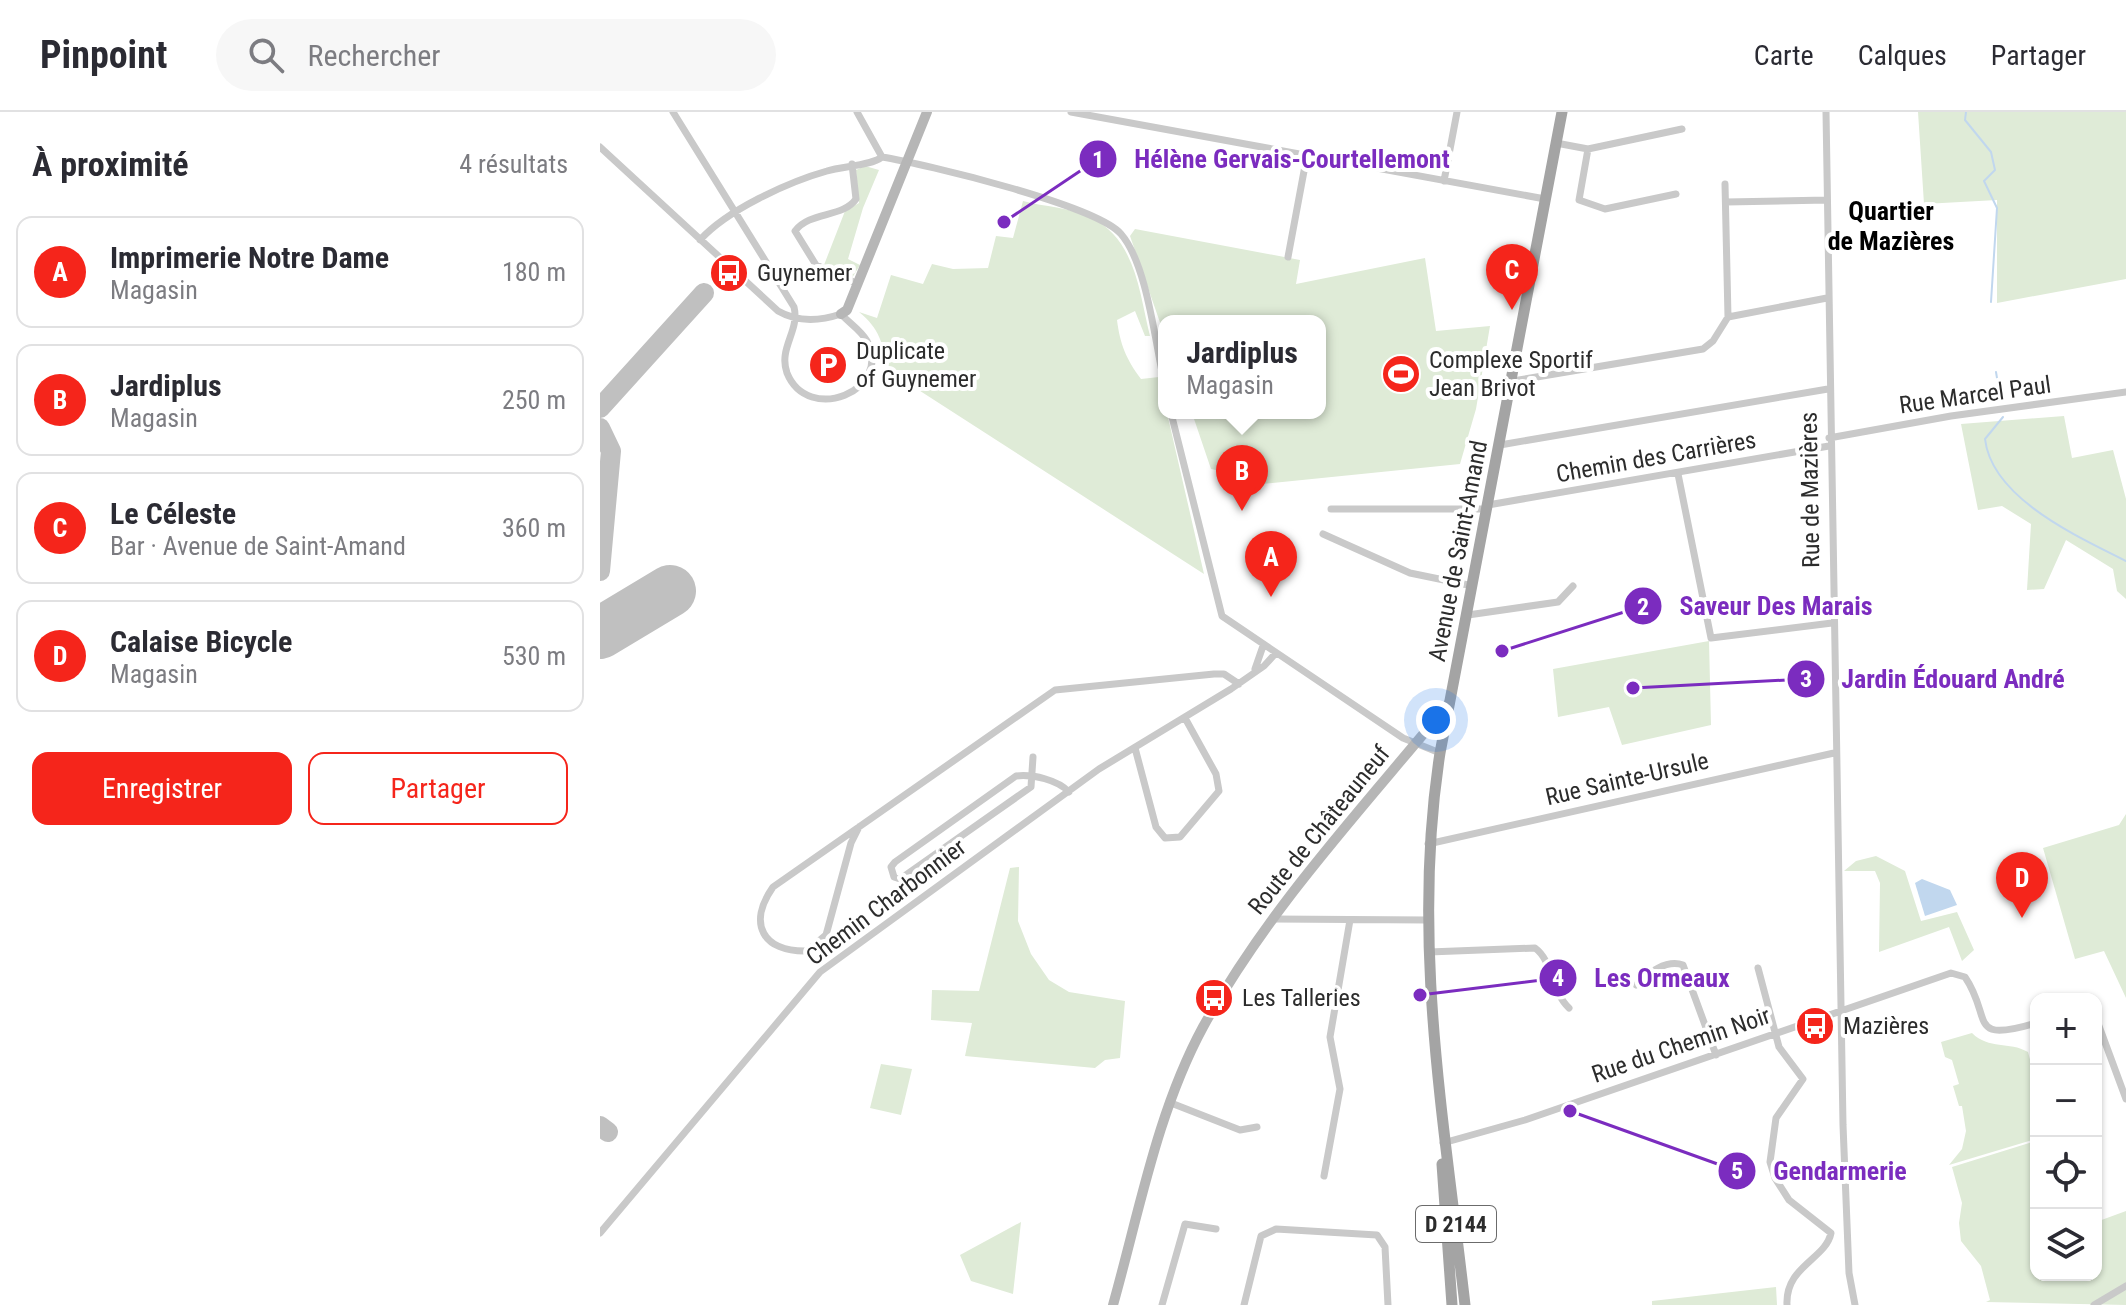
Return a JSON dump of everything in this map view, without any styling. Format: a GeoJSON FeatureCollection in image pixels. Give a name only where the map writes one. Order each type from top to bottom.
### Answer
{"type":"FeatureCollection","features":[{"type":"Feature","properties":{"kind":"main road"},"geometry":{"type":"LineString","coordinates":[[841,314],[846,311],[858,284],[927,112]]}},
{"type":"Feature","properties":{"kind":"main road","name":"Avenue de Saint-Amand"},"geometry":{"type":"LineString","coordinates":[[1465,1305],[1443,1143],[1426,952],[1428,844],[1440,753],[1562,112]]}},
{"type":"Feature","properties":{"kind":"main road","name":"Route de Châteauneuf"},"geometry":{"type":"LineString","coordinates":[[1113,1305],[1171,1103],[1203,1028],[1270,919],[1452,701]]}},
{"type":"Feature","properties":{"kind":"main road","name":"Avenue de Saint-Amand"},"geometry":{"type":"LineString","coordinates":[[1443,1143],[1441,1183],[1452,1305]]}},
{"type":"Feature","properties":{"kind":"street"},"geometry":{"type":"LineString","coordinates":[[600,147],[778,311],[796,319],[841,314],[866,340],[872,357],[869,373],[860,387],[846,397],[829,401],[812,398],[798,389],[788,375],[784,359],[796,319],[794,307],[673,112]]}},
{"type":"Feature","properties":{"kind":"street"},"geometry":{"type":"LineString","coordinates":[[857,112],[882,157]]}},
{"type":"Feature","properties":{"kind":"street"},"geometry":{"type":"LineString","coordinates":[[1071,112],[1545,199]]}},
{"type":"Feature","properties":{"kind":"street"},"geometry":{"type":"LineString","coordinates":[[1444,181],[1457,112]]}},
{"type":"Feature","properties":{"kind":"street","name":"Rue de Mazières"},"geometry":{"type":"LineString","coordinates":[[1826,112],[1840,1011],[1847,1234],[1855,1305]]}},
{"type":"Feature","properties":{"kind":"street"},"geometry":{"type":"LineString","coordinates":[[1556,143],[1588,149],[1682,129]]}},
{"type":"Feature","properties":{"kind":"street"},"geometry":{"type":"LineString","coordinates":[[1588,149],[1579,200],[1605,209],[1676,194]]}},
{"type":"Feature","properties":{"kind":"street"},"geometry":{"type":"LineString","coordinates":[[1288,257],[1307,155]]}},
{"type":"Feature","properties":{"kind":"street"},"geometry":{"type":"LineString","coordinates":[[700,240],[735,213],[806,178],[882,157],[906,161],[1085,211],[1121,233],[1141,281],[1158,355]]}},
{"type":"Feature","properties":{"kind":"street"},"geometry":{"type":"LineString","coordinates":[[852,164],[856,199],[851,207],[820,216],[798,226],[795,231],[816,265],[858,284]]}},
{"type":"Feature","properties":{"kind":"street"},"geometry":{"type":"LineString","coordinates":[[1513,381],[1703,349],[1713,341],[1728,317],[1725,184]]}},
{"type":"Feature","properties":{"kind":"street"},"geometry":{"type":"LineString","coordinates":[[1726,202],[1827,200]]}},
{"type":"Feature","properties":{"kind":"street"},"geometry":{"type":"LineString","coordinates":[[1728,317],[1827,298]]}},
{"type":"Feature","properties":{"kind":"street"},"geometry":{"type":"LineString","coordinates":[[1500,445],[1828,389]]}},
{"type":"Feature","properties":{"kind":"street","name":"Rue Marcel Paul"},"geometry":{"type":"LineString","coordinates":[[1829,442],[1991,411],[2126,392]]}},
{"type":"Feature","properties":{"kind":"street"},"geometry":{"type":"LineString","coordinates":[[1172,419],[1218,609],[1226,621],[1414,744],[1440,753]]}},
{"type":"Feature","properties":{"kind":"street","name":"Chemin des Carrières"},"geometry":{"type":"LineString","coordinates":[[1331,509],[1488,507],[1678,474],[1829,442]]}},
{"type":"Feature","properties":{"kind":"street"},"geometry":{"type":"LineString","coordinates":[[1678,474],[1711,638],[1832,623]]}},
{"type":"Feature","properties":{"kind":"street"},"geometry":{"type":"LineString","coordinates":[[1323,534],[1410,573],[1473,586]]}},
{"type":"Feature","properties":{"kind":"street"},"geometry":{"type":"LineString","coordinates":[[1468,615],[1558,602],[1573,586]]}},
{"type":"Feature","properties":{"kind":"street","name":"Chemin Charbonnier"},"geometry":{"type":"LineString","coordinates":[[1255,669],[1257,654],[1263,646]]}},
{"type":"Feature","properties":{"kind":"street","name":"Chemin Charbonnier"},"geometry":{"type":"LineString","coordinates":[[600,1233],[820,972],[1069,792],[1239,684],[1275,654]]}},
{"type":"Feature","properties":{"kind":"street"},"geometry":{"type":"LineString","coordinates":[[859,827],[851,843],[826,935],[807,951],[783,950],[773,944],[765,937],[760,914],[763,901],[773,887],[1055,690],[1214,674],[1224,674],[1239,684]]}},
{"type":"Feature","properties":{"kind":"street"},"geometry":{"type":"LineString","coordinates":[[1135,748],[1156,827],[1165,838],[1180,837],[1219,791],[1216,774],[1185,718]]}},
{"type":"Feature","properties":{"kind":"street","name":"Rue Sainte-Ursule"},"geometry":{"type":"LineString","coordinates":[[1428,844],[1834,753]]}},
{"type":"Feature","properties":{"kind":"street"},"geometry":{"type":"LineString","coordinates":[[1033,757],[1032,777],[1031,787],[900,879],[894,877],[891,867],[895,862],[1016,776],[1032,777],[1062,784],[1069,792]]}},
{"type":"Feature","properties":{"kind":"street"},"geometry":{"type":"LineString","coordinates":[[1270,919],[1427,920]]}},
{"type":"Feature","properties":{"kind":"street"},"geometry":{"type":"LineString","coordinates":[[1324,1176],[1340,1089],[1330,1037],[1350,920]]}},
{"type":"Feature","properties":{"kind":"street"},"geometry":{"type":"LineString","coordinates":[[1426,952],[1535,948],[1542,953],[1557,996],[1569,1008]]}},
{"type":"Feature","properties":{"kind":"street"},"geometry":{"type":"LineString","coordinates":[[1636,985],[1648,973],[1677,963],[1683,965],[1716,1055]]}},
{"type":"Feature","properties":{"kind":"street"},"geometry":{"type":"LineString","coordinates":[[1758,968],[1783,1055],[1803,1079],[1776,1118],[1770,1144],[1772,1169],[1789,1200],[1825,1225],[1831,1235],[1830,1241],[1798,1272],[1790,1285],[1787,1305]]}},
{"type":"Feature","properties":{"kind":"street","name":"Rue du Chemin Noir"},"geometry":{"type":"LineString","coordinates":[[1443,1143],[1525,1120],[1955,972],[1969,983],[1986,1026],[2008,1031],[2030,1025]]}},
{"type":"Feature","properties":{"kind":"street"},"geometry":{"type":"LineString","coordinates":[[2102,1034],[2126,1099]]}},
{"type":"Feature","properties":{"kind":"street"},"geometry":{"type":"LineString","coordinates":[[1171,1103],[1240,1130],[1257,1127]]}},
{"type":"Feature","properties":{"kind":"street"},"geometry":{"type":"LineString","coordinates":[[1162,1305],[1185,1224],[1216,1229]]}},
{"type":"Feature","properties":{"kind":"street"},"geometry":{"type":"LineString","coordinates":[[1244,1305],[1261,1236],[1276,1229],[1377,1235],[1385,1247],[1388,1305]]}},
{"type":"Feature","properties":{"kind":"street"},"geometry":{"type":"LineString","coordinates":[[1831,1235],[1847,1234]]}},
{"type":"Feature","properties":{"kind":"street"},"geometry":{"type":"LineString","coordinates":[[2094,1305],[2126,1286]]}},
{"type":"Feature","properties":{"kind":"green space"},"geometry":{"type":"Polygon","coordinates":[[[1918,112],[2126,112],[2126,279],[1997,303],[1997,200],[1924,204],[1918,112]]]}},
{"type":"Feature","properties":{"kind":"green space"},"geometry":{"type":"Polygon","coordinates":[[[865,166],[879,170],[863,208],[848,259],[860,265],[852,278],[824,265],[845,211],[859,203],[856,170],[865,166]]]}},
{"type":"Feature","properties":{"kind":"green space"},"geometry":{"type":"Polygon","coordinates":[[[1023,201],[1090,217],[1117,239],[1126,253],[1138,285],[1150,336],[1145,336],[1135,311],[1117,320],[1120,337],[1141,379],[1158,377],[1158,419],[1168,419],[1204,574],[886,369],[879,337],[859,312],[877,318],[891,275],[923,284],[932,264],[953,269],[988,268],[996,236],[1013,238],[1023,201]]]}},
{"type":"Feature","properties":{"kind":"green space","name":"Complexe Sportif Jean Brivot"},"geometry":{"type":"Polygon","coordinates":[[[1135,229],[1300,260],[1296,284],[1425,258],[1436,331],[1490,326],[1476,409],[1460,464],[1252,485],[1238,474],[1211,469],[1194,419],[1326,419],[1326,315],[1158,317],[1130,236],[1135,229]]]}},
{"type":"Feature","properties":{"kind":"green space"},"geometry":{"type":"Polygon","coordinates":[[[2064,416],[2072,458],[2113,450],[2126,499],[2126,599],[2117,591],[2113,569],[2066,540],[2044,589],[2027,590],[2031,524],[2002,506],[1978,510],[1961,424],[2064,416]]]}},
{"type":"Feature","properties":{"kind":"green space"},"geometry":{"type":"Polygon","coordinates":[[[1709,641],[1711,725],[1622,745],[1609,707],[1558,717],[1553,669],[1709,641]]]}},
{"type":"Feature","properties":{"kind":"green space"},"geometry":{"type":"Polygon","coordinates":[[[2126,814],[2126,998],[2104,951],[2075,959],[2043,848],[2119,825],[2126,814]]]}},
{"type":"Feature","properties":{"kind":"green space"},"geometry":{"type":"Polygon","coordinates":[[[1876,856],[1905,871],[1921,921],[1957,912],[1974,950],[1962,961],[1949,927],[1879,952],[1880,883],[1875,871],[1844,871],[1856,861],[1876,856]]]}},
{"type":"Feature","properties":{"kind":"green space"},"geometry":{"type":"Polygon","coordinates":[[[1019,867],[1018,921],[1031,954],[1049,980],[1069,992],[1125,1001],[1120,1058],[1105,1060],[1095,1068],[965,1056],[972,1023],[931,1020],[932,990],[979,991],[1010,868],[1019,867]]]}},
{"type":"Feature","properties":{"kind":"green space"},"geometry":{"type":"Polygon","coordinates":[[[1972,1033],[1985,1042],[2028,1052],[2030,1141],[1949,1165],[1962,1149],[1966,1131],[1962,1106],[1959,1106],[1953,1086],[1959,1084],[1952,1060],[1945,1057],[1941,1042],[1972,1033]]]}},
{"type":"Feature","properties":{"kind":"green space"},"geometry":{"type":"Polygon","coordinates":[[[881,1064],[912,1069],[901,1115],[870,1108],[881,1064]]]}},
{"type":"Feature","properties":{"kind":"green space"},"geometry":{"type":"Polygon","coordinates":[[[2030,1143],[2030,1281],[2102,1281],[2102,1220],[2126,1211],[2126,1305],[1986,1302],[1990,1300],[1981,1266],[1961,1241],[1959,1223],[1962,1203],[1952,1167],[2030,1143]]]}},
{"type":"Feature","properties":{"kind":"green space"},"geometry":{"type":"Polygon","coordinates":[[[1021,1222],[1013,1294],[971,1281],[960,1255],[1021,1222]]]}},
{"type":"Feature","properties":{"kind":"green space"},"geometry":{"type":"Polygon","coordinates":[[[1776,1287],[1777,1305],[1652,1305],[1652,1301],[1776,1287]]]}},
{"type":"Feature","properties":{"kind":"water"},"geometry":{"type":"Polygon","coordinates":[[[1922,879],[1950,890],[1957,905],[1925,916],[1915,883],[1922,879]]]}},
{"type":"Feature","properties":{"kind":"waterway"},"geometry":{"type":"LineString","coordinates":[[1966,112],[1965,120],[1991,152],[1995,170],[1984,181],[1997,208],[1991,302]]}},
{"type":"Feature","properties":{"kind":"waterway"},"geometry":{"type":"LineString","coordinates":[[1996,372],[2001,402]]}},
{"type":"Feature","properties":{"kind":"waterway"},"geometry":{"type":"LineString","coordinates":[[2003,417],[1985,439],[1991,460],[2003,480],[2040,514],[2126,561]]}},
{"type":"Feature","properties":{"kind":"taxiway"},"geometry":{"type":"LineString","coordinates":[[600,408],[704,293]]}},
{"type":"Feature","properties":{"kind":"taxiway"},"geometry":{"type":"LineString","coordinates":[[600,428],[611,451],[600,571]]}},
{"type":"Feature","properties":{"kind":"taxiway"},"geometry":{"type":"LineString","coordinates":[[600,1126],[608,1132]]}},
{"type":"Feature","properties":{"kind":"runway"},"geometry":{"type":"LineString","coordinates":[[600,633],[670,591]]}},
{"type":"Feature","properties":{"kind":"place","name":"Hélène Gervais-Courtellemont"},"geometry":{"type":"Point","coordinates":[1004,222]}},
{"type":"Feature","properties":{"kind":"place","name":"Guynemer"},"geometry":{"type":"Point","coordinates":[729,273]}},
{"type":"Feature","properties":{"kind":"place","name":"Le Céleste"},"geometry":{"type":"Point","coordinates":[1512,310]}},
{"type":"Feature","properties":{"kind":"place","name":"Duplicate of Guynemer"},"geometry":{"type":"Point","coordinates":[828,365]}},
{"type":"Feature","properties":{"kind":"place","name":"Complexe Sportif Jean Brivot"},"geometry":{"type":"Point","coordinates":[1401,374]}},
{"type":"Feature","properties":{"kind":"place","name":"Jardiplus"},"geometry":{"type":"Point","coordinates":[1242,511]}},
{"type":"Feature","properties":{"kind":"place","name":"Imprimerie Notre Dame"},"geometry":{"type":"Point","coordinates":[1271,597]}},
{"type":"Feature","properties":{"kind":"place","name":"Saveur Des Marais"},"geometry":{"type":"Point","coordinates":[1502,651]}},
{"type":"Feature","properties":{"kind":"place","name":"Jardin Édouard André"},"geometry":{"type":"Point","coordinates":[1633,688]}},
{"type":"Feature","properties":{"kind":"place","name":"Calaise Bicycle"},"geometry":{"type":"Point","coordinates":[2022,918]}},
{"type":"Feature","properties":{"kind":"place","name":"Les Ormeaux"},"geometry":{"type":"Point","coordinates":[1420,995]}},
{"type":"Feature","properties":{"kind":"place","name":"Les Talleries"},"geometry":{"type":"Point","coordinates":[1214,998]}},
{"type":"Feature","properties":{"kind":"place","name":"Mazières"},"geometry":{"type":"Point","coordinates":[1815,1026]}},
{"type":"Feature","properties":{"kind":"place","name":"Gendarmerie"},"geometry":{"type":"Point","coordinates":[1570,1111]}},
{"type":"Feature","properties":{"kind":"district","name":"Quartier de Mazières"},"geometry":{"type":"Point","coordinates":[1891,226]}}]}
